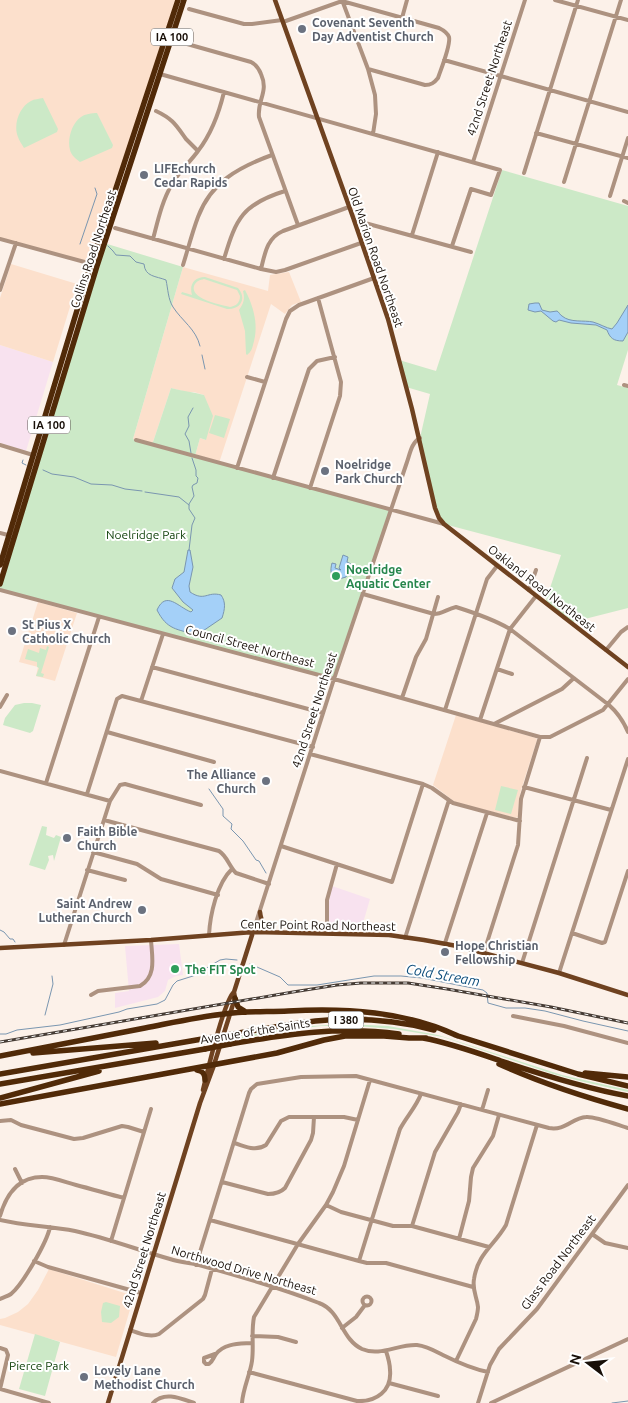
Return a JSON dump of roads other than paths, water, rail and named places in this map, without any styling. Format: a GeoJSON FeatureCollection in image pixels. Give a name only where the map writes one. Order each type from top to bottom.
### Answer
{"type":"FeatureCollection","features":[{"type":"Feature","properties":{"kind":"highway","name":"Collins Road Northeast"},"geometry":{"type":"LineString","coordinates":[[0,564],[33,455],[157,73],[178,0]]}},
{"type":"Feature","properties":{"kind":"highway","name":"Collins Road Northeast"},"geometry":{"type":"LineString","coordinates":[[157,73],[184,0]]}},
{"type":"Feature","properties":{"kind":"highway","name":"Collins Road Northeast"},"geometry":{"type":"LineString","coordinates":[[0,584],[25,506],[94,265]]}},
{"type":"Feature","properties":{"kind":"highway","name":"Collins Road Northeast"},"geometry":{"type":"LineString","coordinates":[[25,506],[25,494],[36,458],[33,455]]}},
{"type":"Feature","properties":{"kind":"highway"},"geometry":{"type":"LineString","coordinates":[[234,995],[240,1009],[248,1013]]}},
{"type":"Feature","properties":{"kind":"highway"},"geometry":{"type":"LineString","coordinates":[[1,1056],[227,1013],[308,1010],[358,1011],[387,1015],[426,1024],[441,1028],[458,1036]]}},
{"type":"Feature","properties":{"kind":"highway","name":"Avenue of the Saints"},"geometry":{"type":"LineString","coordinates":[[0,1074],[304,1023],[368,1020],[432,1029],[591,1078],[628,1086]]}},
{"type":"Feature","properties":{"kind":"highway","name":"Avenue of the Saints"},"geometry":{"type":"LineString","coordinates":[[0,1084],[304,1032],[326,1030],[379,1031],[426,1038],[460,1047],[576,1085],[628,1096]]}},
{"type":"Feature","properties":{"kind":"highway"},"geometry":{"type":"LineString","coordinates":[[0,1104],[277,1054],[324,1040],[345,1036],[426,1038]]}},
{"type":"Feature","properties":{"kind":"highway"},"geometry":{"type":"LineString","coordinates":[[1,1056],[188,1041]]}},
{"type":"Feature","properties":{"kind":"highway"},"geometry":{"type":"LineString","coordinates":[[487,1056],[520,1073],[568,1091],[628,1109]]}},
{"type":"Feature","properties":{"kind":"highway"},"geometry":{"type":"LineString","coordinates":[[0,1098],[126,1063]]}},
{"type":"Feature","properties":{"kind":"highway"},"geometry":{"type":"LineString","coordinates":[[560,1068],[598,1075],[628,1077]]}},
{"type":"Feature","properties":{"kind":"highway"},"geometry":{"type":"LineString","coordinates":[[195,1069],[201,1070],[204,1073],[205,1080]]}},
{"type":"Feature","properties":{"kind":"main road","name":"Old Marion Road Northeast"},"geometry":{"type":"LineString","coordinates":[[275,0],[388,319],[420,438],[436,508],[439,518],[444,524]]}},
{"type":"Feature","properties":{"kind":"main road","name":"Oakland Road Northeast"},"geometry":{"type":"LineString","coordinates":[[444,524],[628,668]]}},
{"type":"Feature","properties":{"kind":"main road"},"geometry":{"type":"LineString","coordinates":[[260,912],[264,925],[276,933]]}},
{"type":"Feature","properties":{"kind":"main road","name":"Center Point Road Northeast"},"geometry":{"type":"LineString","coordinates":[[0,948],[151,940],[253,932],[389,936],[445,943],[484,952],[628,995]]}},
{"type":"Feature","properties":{"kind":"main road","name":"42nd Street Northeast"},"geometry":{"type":"LineString","coordinates":[[108,1403],[253,932]]}},
{"type":"Feature","properties":{"kind":"main road","name":"42nd Street Northeast"},"geometry":{"type":"LineString","coordinates":[[200,1103],[205,1080],[211,1066]]}},
{"type":"Feature","properties":{"kind":"street"},"geometry":{"type":"LineString","coordinates":[[342,0],[368,70],[375,95],[377,105],[373,134]]}},
{"type":"Feature","properties":{"kind":"street"},"geometry":{"type":"LineString","coordinates":[[189,8],[244,24],[252,24],[282,21],[342,0],[443,30],[449,37],[449,44],[438,78],[430,85],[368,70]]}},
{"type":"Feature","properties":{"kind":"street"},"geometry":{"type":"LineString","coordinates":[[402,18],[407,0]]}},
{"type":"Feature","properties":{"kind":"street","name":"42nd Street Northeast"},"geometry":{"type":"LineString","coordinates":[[473,162],[525,0]]}},
{"type":"Feature","properties":{"kind":"street"},"geometry":{"type":"LineString","coordinates":[[555,0],[628,20]]}},
{"type":"Feature","properties":{"kind":"street"},"geometry":{"type":"LineString","coordinates":[[524,173],[578,0]]}},
{"type":"Feature","properties":{"kind":"street"},"geometry":{"type":"LineString","coordinates":[[564,182],[621,0]]}},
{"type":"Feature","properties":{"kind":"street"},"geometry":{"type":"LineString","coordinates":[[180,42],[255,64],[259,69],[265,84],[258,112],[259,117],[298,226]]}},
{"type":"Feature","properties":{"kind":"street"},"geometry":{"type":"LineString","coordinates":[[444,60],[628,112]]}},
{"type":"Feature","properties":{"kind":"street"},"geometry":{"type":"LineString","coordinates":[[157,73],[500,170],[491,195],[471,189],[452,246]]}},
{"type":"Feature","properties":{"kind":"street"},"geometry":{"type":"LineString","coordinates":[[153,239],[158,217],[167,195],[180,172],[198,151],[214,125],[224,92]]}},
{"type":"Feature","properties":{"kind":"street"},"geometry":{"type":"LineString","coordinates":[[156,111],[169,117],[198,151]]}},
{"type":"Feature","properties":{"kind":"street"},"geometry":{"type":"LineString","coordinates":[[536,133],[628,158]]}},
{"type":"Feature","properties":{"kind":"street"},"geometry":{"type":"LineString","coordinates":[[610,196],[628,138]]}},
{"type":"Feature","properties":{"kind":"street"},"geometry":{"type":"LineString","coordinates":[[412,235],[438,152]]}},
{"type":"Feature","properties":{"kind":"street"},"geometry":{"type":"LineString","coordinates":[[184,265],[202,208],[217,186],[243,167],[272,155]]}},
{"type":"Feature","properties":{"kind":"street"},"geometry":{"type":"LineString","coordinates":[[224,259],[235,226],[244,213],[260,200],[285,190]]}},
{"type":"Feature","properties":{"kind":"street"},"geometry":{"type":"LineString","coordinates":[[261,269],[267,247],[271,239],[278,233],[349,207]]}},
{"type":"Feature","properties":{"kind":"street"},"geometry":{"type":"LineString","coordinates":[[354,220],[471,252]]}},
{"type":"Feature","properties":{"kind":"street"},"geometry":{"type":"LineString","coordinates":[[115,228],[276,272],[361,243]]}},
{"type":"Feature","properties":{"kind":"street"},"geometry":{"type":"LineString","coordinates":[[0,238],[94,265]]}},
{"type":"Feature","properties":{"kind":"street"},"geometry":{"type":"LineString","coordinates":[[0,290],[16,243]]}},
{"type":"Feature","properties":{"kind":"street"},"geometry":{"type":"LineString","coordinates":[[237,468],[290,311],[299,305],[374,278]]}},
{"type":"Feature","properties":{"kind":"street"},"geometry":{"type":"LineString","coordinates":[[310,488],[341,390],[335,357],[318,298]]}},
{"type":"Feature","properties":{"kind":"street"},"geometry":{"type":"LineString","coordinates":[[273,478],[310,368],[317,362],[335,357]]}},
{"type":"Feature","properties":{"kind":"street"},"geometry":{"type":"LineString","coordinates":[[247,377],[265,382]]}},
{"type":"Feature","properties":{"kind":"street","name":"42nd Street Northeast"},"geometry":{"type":"LineString","coordinates":[[253,932],[323,712],[411,449],[416,440],[420,438]]}},
{"type":"Feature","properties":{"kind":"street"},"geometry":{"type":"LineString","coordinates":[[136,440],[444,524]]}},
{"type":"Feature","properties":{"kind":"street"},"geometry":{"type":"LineString","coordinates":[[0,445],[33,455]]}},
{"type":"Feature","properties":{"kind":"street"},"geometry":{"type":"LineString","coordinates":[[0,533],[8,535]]}},
{"type":"Feature","properties":{"kind":"street"},"geometry":{"type":"LineString","coordinates":[[445,710],[487,579],[497,566]]}},
{"type":"Feature","properties":{"kind":"street"},"geometry":{"type":"LineString","coordinates":[[529,590],[536,570]]}},
{"type":"Feature","properties":{"kind":"street","name":"Council Street Northeast"},"geometry":{"type":"LineString","coordinates":[[0,590],[334,679],[540,737]]}},
{"type":"Feature","properties":{"kind":"street"},"geometry":{"type":"LineString","coordinates":[[362,594],[434,614],[440,614],[456,607],[490,618],[510,629],[608,705],[624,722],[628,732]]}},
{"type":"Feature","properties":{"kind":"street"},"geometry":{"type":"LineString","coordinates":[[480,720],[510,629],[536,596]]}},
{"type":"Feature","properties":{"kind":"street"},"geometry":{"type":"LineString","coordinates":[[402,698],[416,657],[426,639],[438,597]]}},
{"type":"Feature","properties":{"kind":"street"},"geometry":{"type":"LineString","coordinates":[[46,783],[99,616]]}},
{"type":"Feature","properties":{"kind":"street"},"geometry":{"type":"LineString","coordinates":[[606,650],[621,632],[628,628]]}},
{"type":"Feature","properties":{"kind":"street"},"geometry":{"type":"LineString","coordinates":[[142,701],[163,634]]}},
{"type":"Feature","properties":{"kind":"street"},"geometry":{"type":"LineString","coordinates":[[152,667],[323,712]]}},
{"type":"Feature","properties":{"kind":"street"},"geometry":{"type":"LineString","coordinates":[[497,669],[512,674]]}},
{"type":"Feature","properties":{"kind":"street"},"geometry":{"type":"LineString","coordinates":[[494,724],[562,689],[574,678]]}},
{"type":"Feature","properties":{"kind":"street"},"geometry":{"type":"LineString","coordinates":[[484,952],[518,845],[521,799],[540,737],[550,737],[597,714],[608,705],[628,679]]}},
{"type":"Feature","properties":{"kind":"street"},"geometry":{"type":"LineString","coordinates":[[0,707],[7,695]]}},
{"type":"Feature","properties":{"kind":"street"},"geometry":{"type":"LineString","coordinates":[[87,794],[117,699],[122,696],[312,747]]}},
{"type":"Feature","properties":{"kind":"street"},"geometry":{"type":"LineString","coordinates":[[106,732],[214,762]]}},
{"type":"Feature","properties":{"kind":"street"},"geometry":{"type":"LineString","coordinates":[[310,754],[423,784],[453,803],[520,821]]}},
{"type":"Feature","properties":{"kind":"street"},"geometry":{"type":"LineString","coordinates":[[522,963],[587,758]]}},
{"type":"Feature","properties":{"kind":"street"},"geometry":{"type":"LineString","coordinates":[[559,973],[628,759]]}},
{"type":"Feature","properties":{"kind":"street"},"geometry":{"type":"LineString","coordinates":[[0,771],[110,801]]}},
{"type":"Feature","properties":{"kind":"street"},"geometry":{"type":"LineString","coordinates":[[621,778],[628,780]]}},
{"type":"Feature","properties":{"kind":"street"},"geometry":{"type":"LineString","coordinates":[[64,945],[110,801],[120,785],[125,784],[201,805]]}},
{"type":"Feature","properties":{"kind":"street"},"geometry":{"type":"LineString","coordinates":[[281,846],[392,882],[423,784]]}},
{"type":"Feature","properties":{"kind":"street"},"geometry":{"type":"LineString","coordinates":[[524,787],[611,810]]}},
{"type":"Feature","properties":{"kind":"street"},"geometry":{"type":"LineString","coordinates":[[405,938],[449,800]]}},
{"type":"Feature","properties":{"kind":"street"},"geometry":{"type":"LineString","coordinates":[[445,943],[487,813]]}},
{"type":"Feature","properties":{"kind":"street"},"geometry":{"type":"LineString","coordinates":[[104,820],[219,851],[225,856],[232,869],[242,876],[269,884]]}},
{"type":"Feature","properties":{"kind":"street"},"geometry":{"type":"LineString","coordinates":[[93,852],[136,864],[161,879],[218,895]]}},
{"type":"Feature","properties":{"kind":"street"},"geometry":{"type":"LineString","coordinates":[[327,933],[327,900],[337,864]]}},
{"type":"Feature","properties":{"kind":"street"},"geometry":{"type":"LineString","coordinates":[[209,935],[211,918],[222,881],[232,869]]}},
{"type":"Feature","properties":{"kind":"street"},"geometry":{"type":"LineString","coordinates":[[87,870],[125,880]]}},
{"type":"Feature","properties":{"kind":"street"},"geometry":{"type":"LineString","coordinates":[[572,933],[602,943],[604,942],[628,871]]}},
{"type":"Feature","properties":{"kind":"street"},"geometry":{"type":"LineString","coordinates":[[91,995],[98,991],[140,986],[146,982],[152,970],[151,940]]}},
{"type":"Feature","properties":{"kind":"street"},"geometry":{"type":"LineString","coordinates":[[513,1016],[628,1042]]}},
{"type":"Feature","properties":{"kind":"street"},"geometry":{"type":"LineString","coordinates":[[196,1265],[249,1093],[257,1084],[301,1077],[356,1076],[549,1128],[558,1129],[588,1117],[628,1128]]}},
{"type":"Feature","properties":{"kind":"street"},"geometry":{"type":"LineString","coordinates":[[242,1403],[252,1360],[254,1317],[298,1244],[326,1205],[341,1174],[370,1080]]}},
{"type":"Feature","properties":{"kind":"street"},"geometry":{"type":"LineString","coordinates":[[482,1110],[488,1090]]}},
{"type":"Feature","properties":{"kind":"street"},"geometry":{"type":"LineString","coordinates":[[359,1261],[400,1128],[414,1109],[421,1094]]}},
{"type":"Feature","properties":{"kind":"street"},"geometry":{"type":"LineString","coordinates":[[412,1226],[435,1152],[461,1104]]}},
{"type":"Feature","properties":{"kind":"street"},"geometry":{"type":"LineString","coordinates":[[111,1241],[151,1110]]}},
{"type":"Feature","properties":{"kind":"street"},"geometry":{"type":"LineString","coordinates":[[459,1238],[469,1201],[473,1168],[493,1136],[499,1115]]}},
{"type":"Feature","properties":{"kind":"street"},"geometry":{"type":"LineString","coordinates":[[222,1182],[268,1194],[282,1191],[311,1140],[314,1117]]}},
{"type":"Feature","properties":{"kind":"street"},"geometry":{"type":"LineString","coordinates":[[234,1143],[254,1149],[262,1148],[266,1145],[281,1121],[286,1118],[344,1117],[358,1120]]}},
{"type":"Feature","properties":{"kind":"street"},"geometry":{"type":"LineString","coordinates":[[0,1121],[11,1120],[21,1125],[74,1140],[122,1126],[144,1132]]}},
{"type":"Feature","properties":{"kind":"street"},"geometry":{"type":"LineString","coordinates":[[456,1361],[476,1319],[478,1305],[473,1287],[480,1260],[506,1224],[537,1125]]}},
{"type":"Feature","properties":{"kind":"street"},"geometry":{"type":"LineString","coordinates":[[15,1169],[22,1183]]}},
{"type":"Feature","properties":{"kind":"street"},"geometry":{"type":"LineString","coordinates":[[0,1216],[7,1198],[16,1187],[35,1178],[49,1178],[124,1198]]}},
{"type":"Feature","properties":{"kind":"street","name":"Glass Road Northeast"},"geometry":{"type":"LineString","coordinates":[[478,1403],[493,1359],[503,1344],[534,1313],[628,1185]]}},
{"type":"Feature","properties":{"kind":"street"},"geometry":{"type":"LineString","coordinates":[[326,1205],[341,1212],[371,1221],[393,1226],[412,1226],[489,1247]]}},
{"type":"Feature","properties":{"kind":"street","name":"Northwood Drive Northeast"},"geometry":{"type":"LineString","coordinates":[[0,1220],[76,1232],[272,1287],[320,1303],[329,1308],[349,1339],[363,1349],[374,1352],[420,1345],[477,1370],[488,1372]]}},
{"type":"Feature","properties":{"kind":"street"},"geometry":{"type":"LineString","coordinates":[[210,1220],[359,1261],[386,1263],[473,1287]]}},
{"type":"Feature","properties":{"kind":"street"},"geometry":{"type":"LineString","coordinates":[[0,1299],[16,1288],[46,1242],[50,1227]]}},
{"type":"Feature","properties":{"kind":"street"},"geometry":{"type":"LineString","coordinates":[[592,1234],[605,1243],[628,1248]]}},
{"type":"Feature","properties":{"kind":"street"},"geometry":{"type":"LineString","coordinates":[[34,1261],[50,1268],[141,1293]]}},
{"type":"Feature","properties":{"kind":"street"},"geometry":{"type":"LineString","coordinates":[[130,1330],[150,1336],[159,1334],[203,1298],[212,1269]]}},
{"type":"Feature","properties":{"kind":"street"},"geometry":{"type":"LineString","coordinates":[[342,1328],[356,1317],[365,1305]]}},
{"type":"Feature","properties":{"kind":"street"},"geometry":{"type":"LineString","coordinates":[[252,1336],[278,1336],[296,1342]]}},
{"type":"Feature","properties":{"kind":"street"},"geometry":{"type":"LineString","coordinates":[[491,1403],[628,1339]]}},
{"type":"Feature","properties":{"kind":"street"},"geometry":{"type":"LineString","coordinates":[[215,1354],[227,1346],[252,1343]]}},
{"type":"Feature","properties":{"kind":"street"},"geometry":{"type":"LineString","coordinates":[[0,1348],[6,1350],[8,1355],[0,1389],[49,1403]]}},
{"type":"Feature","properties":{"kind":"street"},"geometry":{"type":"LineString","coordinates":[[249,1372],[365,1402],[380,1396],[389,1383],[390,1369],[386,1351]]}},
{"type":"Feature","properties":{"kind":"street"},"geometry":{"type":"LineString","coordinates":[[389,1383],[438,1396]]}},
{"type":"Feature","properties":{"kind":"street"},"geometry":{"type":"LineString","coordinates":[[153,1403],[159,1397],[165,1396],[194,1403]]}},
{"type":"Feature","properties":{"kind":"water"},"geometry":{"type":"Polygon","coordinates":[[[539,303],[542,310],[557,311],[561,316],[569,320],[593,322],[612,329],[628,305],[628,332],[623,341],[620,341],[612,338],[607,330],[596,325],[559,320],[556,322],[541,311],[528,310],[529,304],[539,303]]]}},
{"type":"Feature","properties":{"kind":"water"},"geometry":{"type":"Polygon","coordinates":[[[188,550],[190,550],[193,567],[189,586],[190,592],[199,596],[221,595],[224,603],[222,618],[197,635],[173,628],[165,622],[157,610],[164,601],[168,601],[191,612],[193,610],[183,602],[172,588],[175,579],[184,572],[188,550]]]}},
{"type":"Feature","properties":{"kind":"water"},"geometry":{"type":"Polygon","coordinates":[[[343,555],[348,557],[347,562],[351,564],[346,577],[339,579],[332,575],[331,566],[332,563],[336,564],[335,568],[341,570],[339,568],[343,555]]]}},
{"type":"Feature","properties":{"kind":"waterway"},"geometry":{"type":"LineString","coordinates":[[80,244],[97,194],[95,188]]}},
{"type":"Feature","properties":{"kind":"waterway"},"geometry":{"type":"LineString","coordinates":[[108,246],[116,255],[130,256],[136,262],[144,264],[149,274],[166,280],[171,304],[195,335],[200,346]]}},
{"type":"Feature","properties":{"kind":"waterway"},"geometry":{"type":"LineString","coordinates":[[202,355],[205,369]]}},
{"type":"Feature","properties":{"kind":"waterway"},"geometry":{"type":"LineString","coordinates":[[191,453],[189,441],[185,434],[189,426],[188,417],[193,408]]}},
{"type":"Feature","properties":{"kind":"waterway"},"geometry":{"type":"LineString","coordinates":[[189,550],[192,525],[195,518],[189,509],[189,504],[194,496],[192,487],[197,483],[198,478],[192,458]]}},
{"type":"Feature","properties":{"kind":"waterway"},"geometry":{"type":"LineString","coordinates":[[23,460],[22,463],[26,465]]}},
{"type":"Feature","properties":{"kind":"waterway"},"geometry":{"type":"LineString","coordinates":[[43,470],[52,474],[74,477],[91,484],[112,485],[142,491]]}},
{"type":"Feature","properties":{"kind":"waterway"},"geometry":{"type":"LineString","coordinates":[[145,492],[179,497],[189,505]]}},
{"type":"Feature","properties":{"kind":"waterway"},"geometry":{"type":"LineString","coordinates":[[209,789],[223,809],[223,816],[232,824],[231,829],[243,841],[256,860],[259,861],[266,873]]}},
{"type":"Feature","properties":{"kind":"waterway"},"geometry":{"type":"LineString","coordinates":[[0,930],[15,942]]}},
{"type":"Feature","properties":{"kind":"waterway","name":"Cold Stream"},"geometry":{"type":"LineString","coordinates":[[0,1034],[60,1025],[157,1004],[165,1000],[177,981],[193,976],[220,960],[237,960]]}},
{"type":"Feature","properties":{"kind":"waterway","name":"Cold Stream"},"geometry":{"type":"LineString","coordinates":[[250,964],[280,977],[288,985],[317,985],[374,976],[422,978],[483,990],[487,993],[488,1003],[506,1008],[545,1011],[628,1031]]}},
{"type":"Feature","properties":{"kind":"waterway"},"geometry":{"type":"LineString","coordinates":[[45,1015],[53,984],[52,976]]}},
{"type":"Feature","properties":{"kind":"waterway"},"geometry":{"type":"LineString","coordinates":[[612,1403],[628,1401]]}},
{"type":"Feature","properties":{"kind":"railway"},"geometry":{"type":"LineString","coordinates":[[0,1042],[293,992],[361,983],[408,983],[551,1007],[628,1023]]}},
{"type":"Feature","properties":{"kind":"place","name":"Covenant Seventh Day Adventist Church"},"geometry":{"type":"Point","coordinates":[302,29]}},
{"type":"Feature","properties":{"kind":"place","name":"LIFEchurch Cedar Rapids"},"geometry":{"type":"Point","coordinates":[144,175]}},
{"type":"Feature","properties":{"kind":"place","name":"Noelridge Park Church"},"geometry":{"type":"Point","coordinates":[325,471]}},
{"type":"Feature","properties":{"kind":"place","name":"Noelridge Aquatic Center"},"geometry":{"type":"Point","coordinates":[336,576]}},
{"type":"Feature","properties":{"kind":"place","name":"St Pius X Catholic Church"},"geometry":{"type":"Point","coordinates":[12,631]}},
{"type":"Feature","properties":{"kind":"place","name":"The Alliance Church"},"geometry":{"type":"Point","coordinates":[266,781]}},
{"type":"Feature","properties":{"kind":"place","name":"Faith Bible Church"},"geometry":{"type":"Point","coordinates":[67,838]}},
{"type":"Feature","properties":{"kind":"place","name":"Saint Andrew Lutheran Church"},"geometry":{"type":"Point","coordinates":[142,910]}},
{"type":"Feature","properties":{"kind":"place","name":"Hope Christian Fellowship"},"geometry":{"type":"Point","coordinates":[445,952]}},
{"type":"Feature","properties":{"kind":"place","name":"The FIT Spot"},"geometry":{"type":"Point","coordinates":[175,969]}},
{"type":"Feature","properties":{"kind":"place","name":"Lovely Lane Methodist Church"},"geometry":{"type":"Point","coordinates":[84,1377]}},
{"type":"Feature","properties":{"kind":"park label","name":"Noelridge Park"},"geometry":{"type":"Point","coordinates":[146,534]}},
{"type":"Feature","properties":{"kind":"park label","name":"Pierce Park"},"geometry":{"type":"Point","coordinates":[39,1365]}}]}
